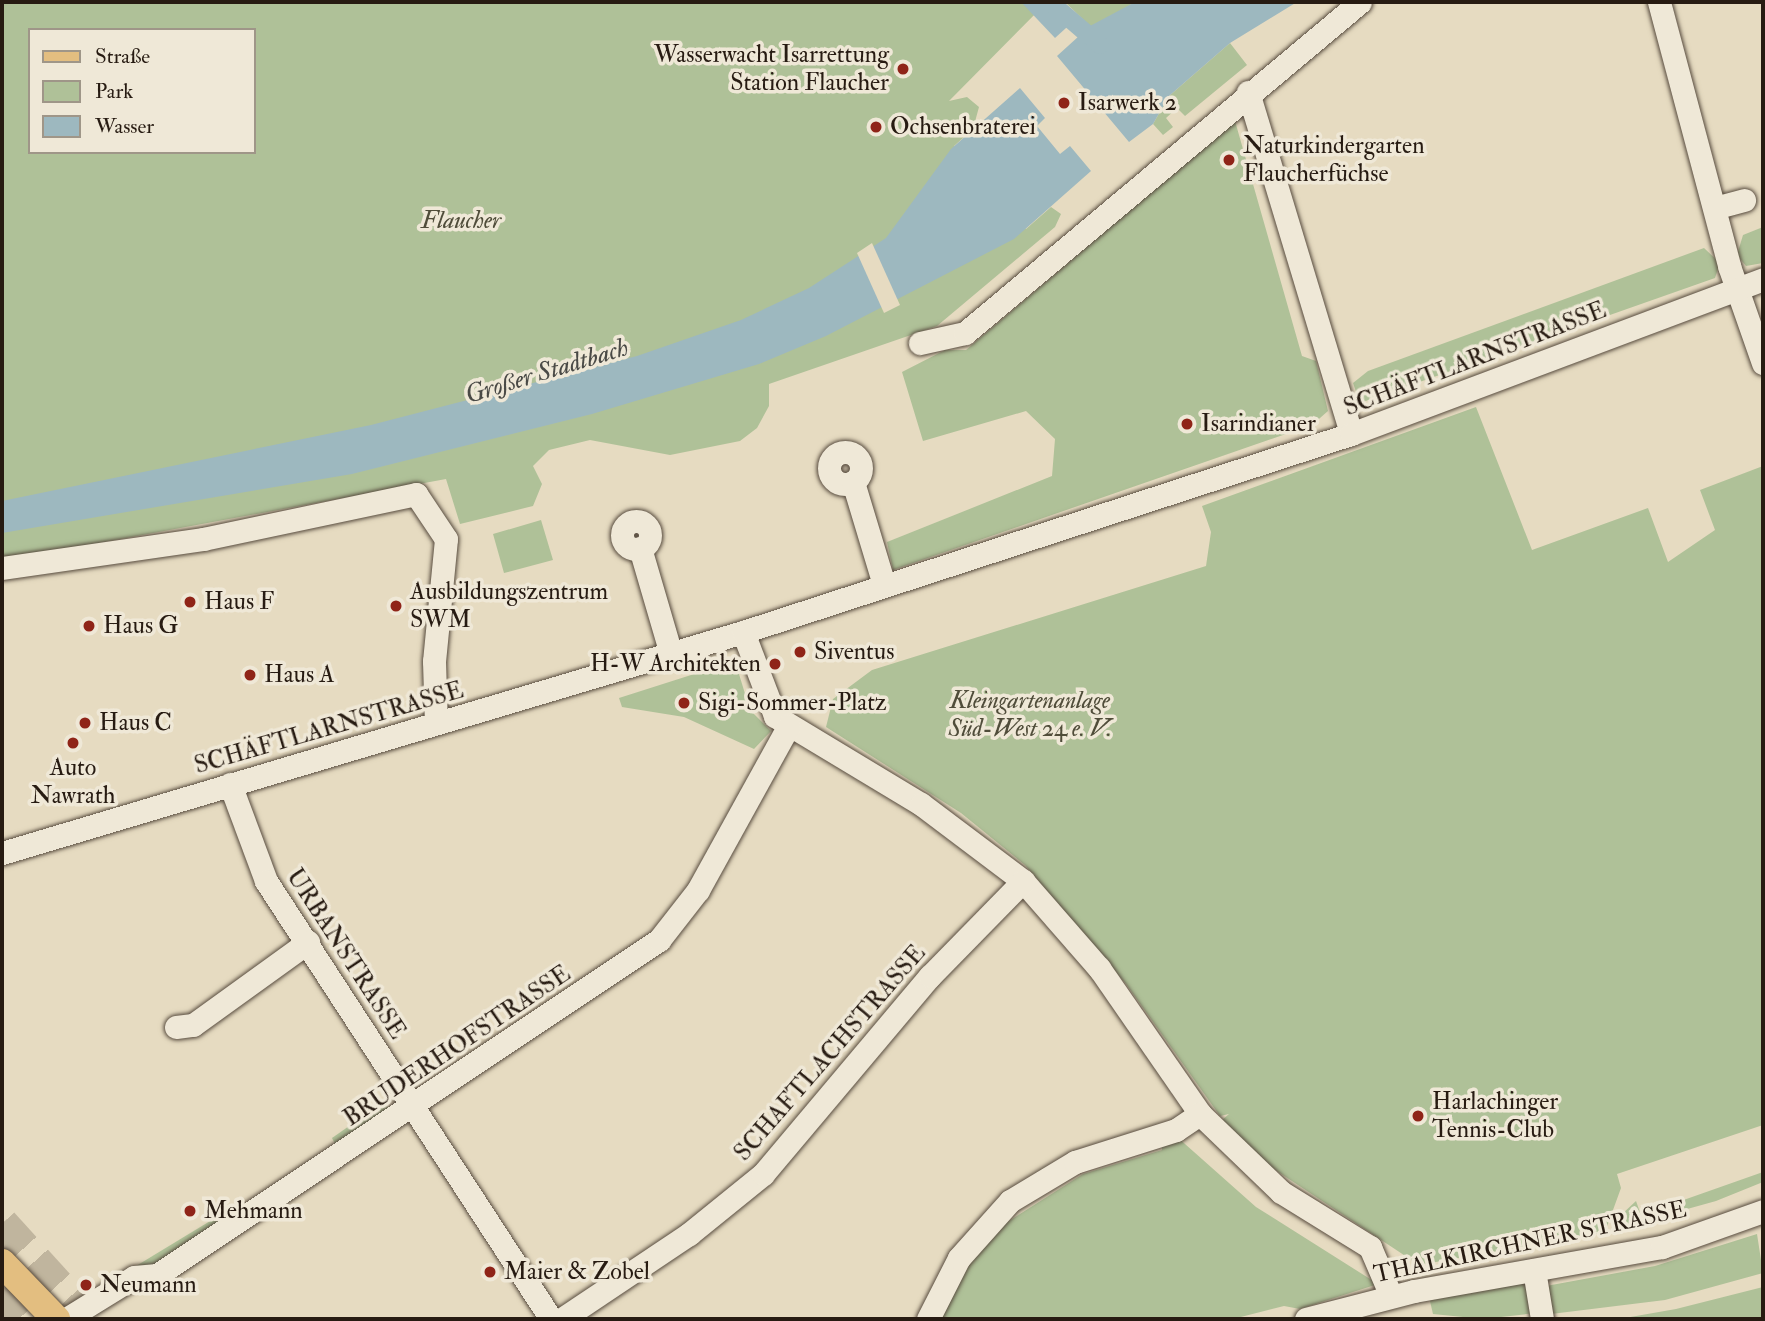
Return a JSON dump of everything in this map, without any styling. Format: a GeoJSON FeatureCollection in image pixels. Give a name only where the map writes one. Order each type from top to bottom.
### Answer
{"type":"FeatureCollection","features":[{"type":"Feature","properties":{"kind":"main road"},"geometry":{"type":"LineString","coordinates":[[2,1263],[56,1319]]}},
{"type":"Feature","properties":{"kind":"street"},"geometry":{"type":"LineString","coordinates":[[920,343],[965,333],[1248,92],[1360,2]]}},
{"type":"Feature","properties":{"kind":"street"},"geometry":{"type":"LineString","coordinates":[[1659,2],[1737,288],[1763,363]]}},
{"type":"Feature","properties":{"kind":"street"},"geometry":{"type":"LineString","coordinates":[[1248,92],[1351,434]]}},
{"type":"Feature","properties":{"kind":"street"},"geometry":{"type":"LineString","coordinates":[[1719,219],[1744,200]]}},
{"type":"Feature","properties":{"kind":"street","name":"SCHÄFTLARNSTRASSE"},"geometry":{"type":"LineString","coordinates":[[2,853],[743,632],[1351,434],[1763,279]]}},
{"type":"Feature","properties":{"kind":"street"},"geometry":{"type":"LineString","coordinates":[[853,482],[884,584]]}},
{"type":"Feature","properties":{"kind":"street"},"geometry":{"type":"LineString","coordinates":[[2,568],[203,539],[416,494],[446,539],[425,678],[436,723]]}},
{"type":"Feature","properties":{"kind":"street"},"geometry":{"type":"LineString","coordinates":[[640,548],[671,654]]}},
{"type":"Feature","properties":{"kind":"street"},"geometry":{"type":"LineString","coordinates":[[743,632],[768,705],[789,725],[922,804],[1023,881],[1099,968],[1200,1114],[1281,1192],[1370,1247],[1391,1296]]}},
{"type":"Feature","properties":{"kind":"street","name":"BRUDERHOFSTRASSE"},"geometry":{"type":"LineString","coordinates":[[66,1319],[134,1277],[157,1275],[414,1108],[659,940],[698,890],[789,725]]}},
{"type":"Feature","properties":{"kind":"street","name":"URBANSTRASSE"},"geometry":{"type":"LineString","coordinates":[[230,784],[266,881],[551,1319]]}},
{"type":"Feature","properties":{"kind":"street","name":"SCHAFTLACHSTRASSE"},"geometry":{"type":"LineString","coordinates":[[562,1319],[689,1234],[762,1174],[930,976],[1023,881]]}},
{"type":"Feature","properties":{"kind":"street"},"geometry":{"type":"LineString","coordinates":[[176,1027],[193,1025],[308,942]]}},
{"type":"Feature","properties":{"kind":"street"},"geometry":{"type":"LineString","coordinates":[[928,1319],[959,1258],[1010,1201],[1075,1162],[1176,1130],[1200,1114]]}},
{"type":"Feature","properties":{"kind":"street","name":"THALKIRCHNER STRASSE"},"geometry":{"type":"LineString","coordinates":[[1306,1319],[1391,1296],[1662,1247],[1762,1215]]}},
{"type":"Feature","properties":{"kind":"street"},"geometry":{"type":"LineString","coordinates":[[1534,1270],[1542,1319]]}},
{"type":"Feature","properties":{"kind":"green space","name":"Flaucher"},"geometry":{"type":"Polygon","coordinates":[[[2,2],[1047,2],[949,101],[967,97],[979,107],[973,129],[954,146],[1026,229],[1051,207],[1061,214],[1055,227],[937,326],[769,384],[769,406],[757,428],[740,441],[670,455],[590,440],[549,450],[533,466],[542,484],[533,506],[460,524],[446,479],[2,561],[2,2]]]}},
{"type":"Feature","properties":{"kind":"green space"},"geometry":{"type":"Polygon","coordinates":[[[1065,2],[1135,2],[1092,28],[1065,2]]]}},
{"type":"Feature","properties":{"kind":"green space"},"geometry":{"type":"Polygon","coordinates":[[[1230,43],[1247,65],[1185,116],[1177,108],[1166,118],[1173,127],[1163,135],[1153,124],[1169,96],[1230,43]]]}},
{"type":"Feature","properties":{"kind":"green space"},"geometry":{"type":"Polygon","coordinates":[[[1235,121],[1302,356],[1316,361],[1328,411],[1312,425],[893,570],[887,542],[1052,476],[1055,439],[1026,411],[923,441],[902,372],[945,350],[966,350],[1235,121]]]}},
{"type":"Feature","properties":{"kind":"green space"},"geometry":{"type":"Polygon","coordinates":[[[1763,227],[1763,263],[1746,266],[1737,255],[1743,235],[1763,227]]]}},
{"type":"Feature","properties":{"kind":"green space"},"geometry":{"type":"Polygon","coordinates":[[[1704,248],[1720,263],[1715,278],[1360,403],[1353,383],[1368,371],[1704,248]]]}},
{"type":"Feature","properties":{"kind":"green space","name":"Kleingartenanlage Süd-West 24 e. V."},"geometry":{"type":"Polygon","coordinates":[[[1476,407],[1532,550],[1648,508],[1668,562],[1715,530],[1700,490],[1763,466],[1763,1125],[1617,1174],[1621,1188],[1605,1232],[1419,1265],[1251,1154],[1222,1120],[1229,1114],[1220,1116],[1126,984],[1025,865],[961,813],[826,727],[833,699],[872,670],[1206,566],[1211,532],[1202,506],[1476,407]]]}},
{"type":"Feature","properties":{"kind":"green space"},"geometry":{"type":"Polygon","coordinates":[[[541,520],[553,560],[504,573],[493,534],[541,520]]]}},
{"type":"Feature","properties":{"kind":"green space","name":"Sigi-Sommer-Platz"},"geometry":{"type":"Polygon","coordinates":[[[735,661],[750,710],[771,731],[754,749],[684,717],[622,707],[619,698],[735,661]]]}},
{"type":"Feature","properties":{"kind":"green space"},"geometry":{"type":"Polygon","coordinates":[[[385,1101],[389,1110],[336,1146],[332,1138],[385,1101]]]}},
{"type":"Feature","properties":{"kind":"green space"},"geometry":{"type":"Polygon","coordinates":[[[1176,1136],[1256,1207],[1378,1284],[1300,1309],[1284,1306],[1233,1319],[936,1319],[969,1262],[1001,1226],[1083,1174],[1162,1150],[1161,1142],[1176,1136]]]}},
{"type":"Feature","properties":{"kind":"green space"},"geometry":{"type":"Polygon","coordinates":[[[1763,1172],[1763,1182],[1716,1201],[1619,1228],[1621,1215],[1636,1201],[1641,1215],[1763,1172]]]}},
{"type":"Feature","properties":{"kind":"green space"},"geometry":{"type":"Polygon","coordinates":[[[225,1212],[230,1219],[156,1266],[136,1266],[225,1212]]]}},
{"type":"Feature","properties":{"kind":"green space"},"geometry":{"type":"Polygon","coordinates":[[[1757,1234],[1763,1273],[1665,1300],[1551,1314],[1546,1286],[1655,1266],[1757,1234]]]}},
{"type":"Feature","properties":{"kind":"green space"},"geometry":{"type":"Polygon","coordinates":[[[1524,1282],[1536,1313],[1483,1319],[1433,1314],[1429,1297],[1524,1282]]]}},
{"type":"Feature","properties":{"kind":"green space"},"geometry":{"type":"Polygon","coordinates":[[[1763,1287],[1763,1319],[1619,1319],[1676,1309],[1763,1287]]]}},
{"type":"Feature","properties":{"kind":"water"},"geometry":{"type":"Polygon","coordinates":[[[1021,2],[1061,2],[1077,18],[1055,38],[1021,2]]]}},
{"type":"Feature","properties":{"kind":"water"},"geometry":{"type":"Polygon","coordinates":[[[1135,2],[1297,2],[1230,43],[1169,96],[1153,124],[1129,142],[1057,56],[1090,26],[1135,2]]]}},
{"type":"Feature","properties":{"kind":"water"},"geometry":{"type":"Polygon","coordinates":[[[1020,88],[1045,118],[1037,126],[1060,154],[1070,146],[1091,171],[1014,239],[826,336],[759,364],[592,414],[352,474],[2,533],[2,501],[371,425],[637,356],[741,320],[809,288],[886,238],[951,149],[1020,88]]]}},
{"type":"Feature","properties":{"kind":"pier"},"geometry":{"type":"Polygon","coordinates":[[[872,243],[900,305],[884,313],[857,253],[872,243]]]}},
{"type":"Feature","properties":{"kind":"waterway"},"geometry":{"type":"LineString","coordinates":[[1050,2],[1100,45]]}},
{"type":"Feature","properties":{"kind":"tunnel"},"geometry":{"type":"LineString","coordinates":[[2,1223],[89,1319]]}},
{"type":"Feature","properties":{"kind":"tunnel"},"geometry":{"type":"LineString","coordinates":[[2,1289],[28,1319]]}},
{"type":"Feature","properties":{"kind":"place","name":"Wasserwacht Isarrettung Station Flaucher"},"geometry":{"type":"Point","coordinates":[903,69]}},
{"type":"Feature","properties":{"kind":"place","name":"Isarwerk 2"},"geometry":{"type":"Point","coordinates":[1064,103]}},
{"type":"Feature","properties":{"kind":"place","name":"Ochsenbraterei"},"geometry":{"type":"Point","coordinates":[876,127]}},
{"type":"Feature","properties":{"kind":"place","name":"Naturkindergarten Flaucherfüchse"},"geometry":{"type":"Point","coordinates":[1229,160]}},
{"type":"Feature","properties":{"kind":"place","name":"Isarindianer"},"geometry":{"type":"Point","coordinates":[1187,424]}},
{"type":"Feature","properties":{"kind":"place","name":"Haus F"},"geometry":{"type":"Point","coordinates":[190,602]}},
{"type":"Feature","properties":{"kind":"place","name":"Ausbildungszentrum SWM"},"geometry":{"type":"Point","coordinates":[396,606]}},
{"type":"Feature","properties":{"kind":"place","name":"Haus G"},"geometry":{"type":"Point","coordinates":[89,626]}},
{"type":"Feature","properties":{"kind":"place","name":"Siventus"},"geometry":{"type":"Point","coordinates":[800,652]}},
{"type":"Feature","properties":{"kind":"place","name":"H-W Architekten"},"geometry":{"type":"Point","coordinates":[775,664]}},
{"type":"Feature","properties":{"kind":"place","name":"Haus A"},"geometry":{"type":"Point","coordinates":[250,675]}},
{"type":"Feature","properties":{"kind":"place","name":"Sigi-Sommer-Platz"},"geometry":{"type":"Point","coordinates":[684,703]}},
{"type":"Feature","properties":{"kind":"place","name":"Haus C"},"geometry":{"type":"Point","coordinates":[85,723]}},
{"type":"Feature","properties":{"kind":"place","name":"Auto Nawrath"},"geometry":{"type":"Point","coordinates":[73,743]}},
{"type":"Feature","properties":{"kind":"place","name":"Harlachinger Tennis-Club"},"geometry":{"type":"Point","coordinates":[1418,1116]}},
{"type":"Feature","properties":{"kind":"place","name":"Mehmann"},"geometry":{"type":"Point","coordinates":[190,1211]}},
{"type":"Feature","properties":{"kind":"place","name":"Maier & Zobel"},"geometry":{"type":"Point","coordinates":[490,1272]}},
{"type":"Feature","properties":{"kind":"place","name":"Neumann"},"geometry":{"type":"Point","coordinates":[86,1285]}},
{"type":"Feature","properties":{"kind":"water label","name":"Großer Stadtbach"},"geometry":{"type":"Point","coordinates":[547,372]}}]}
